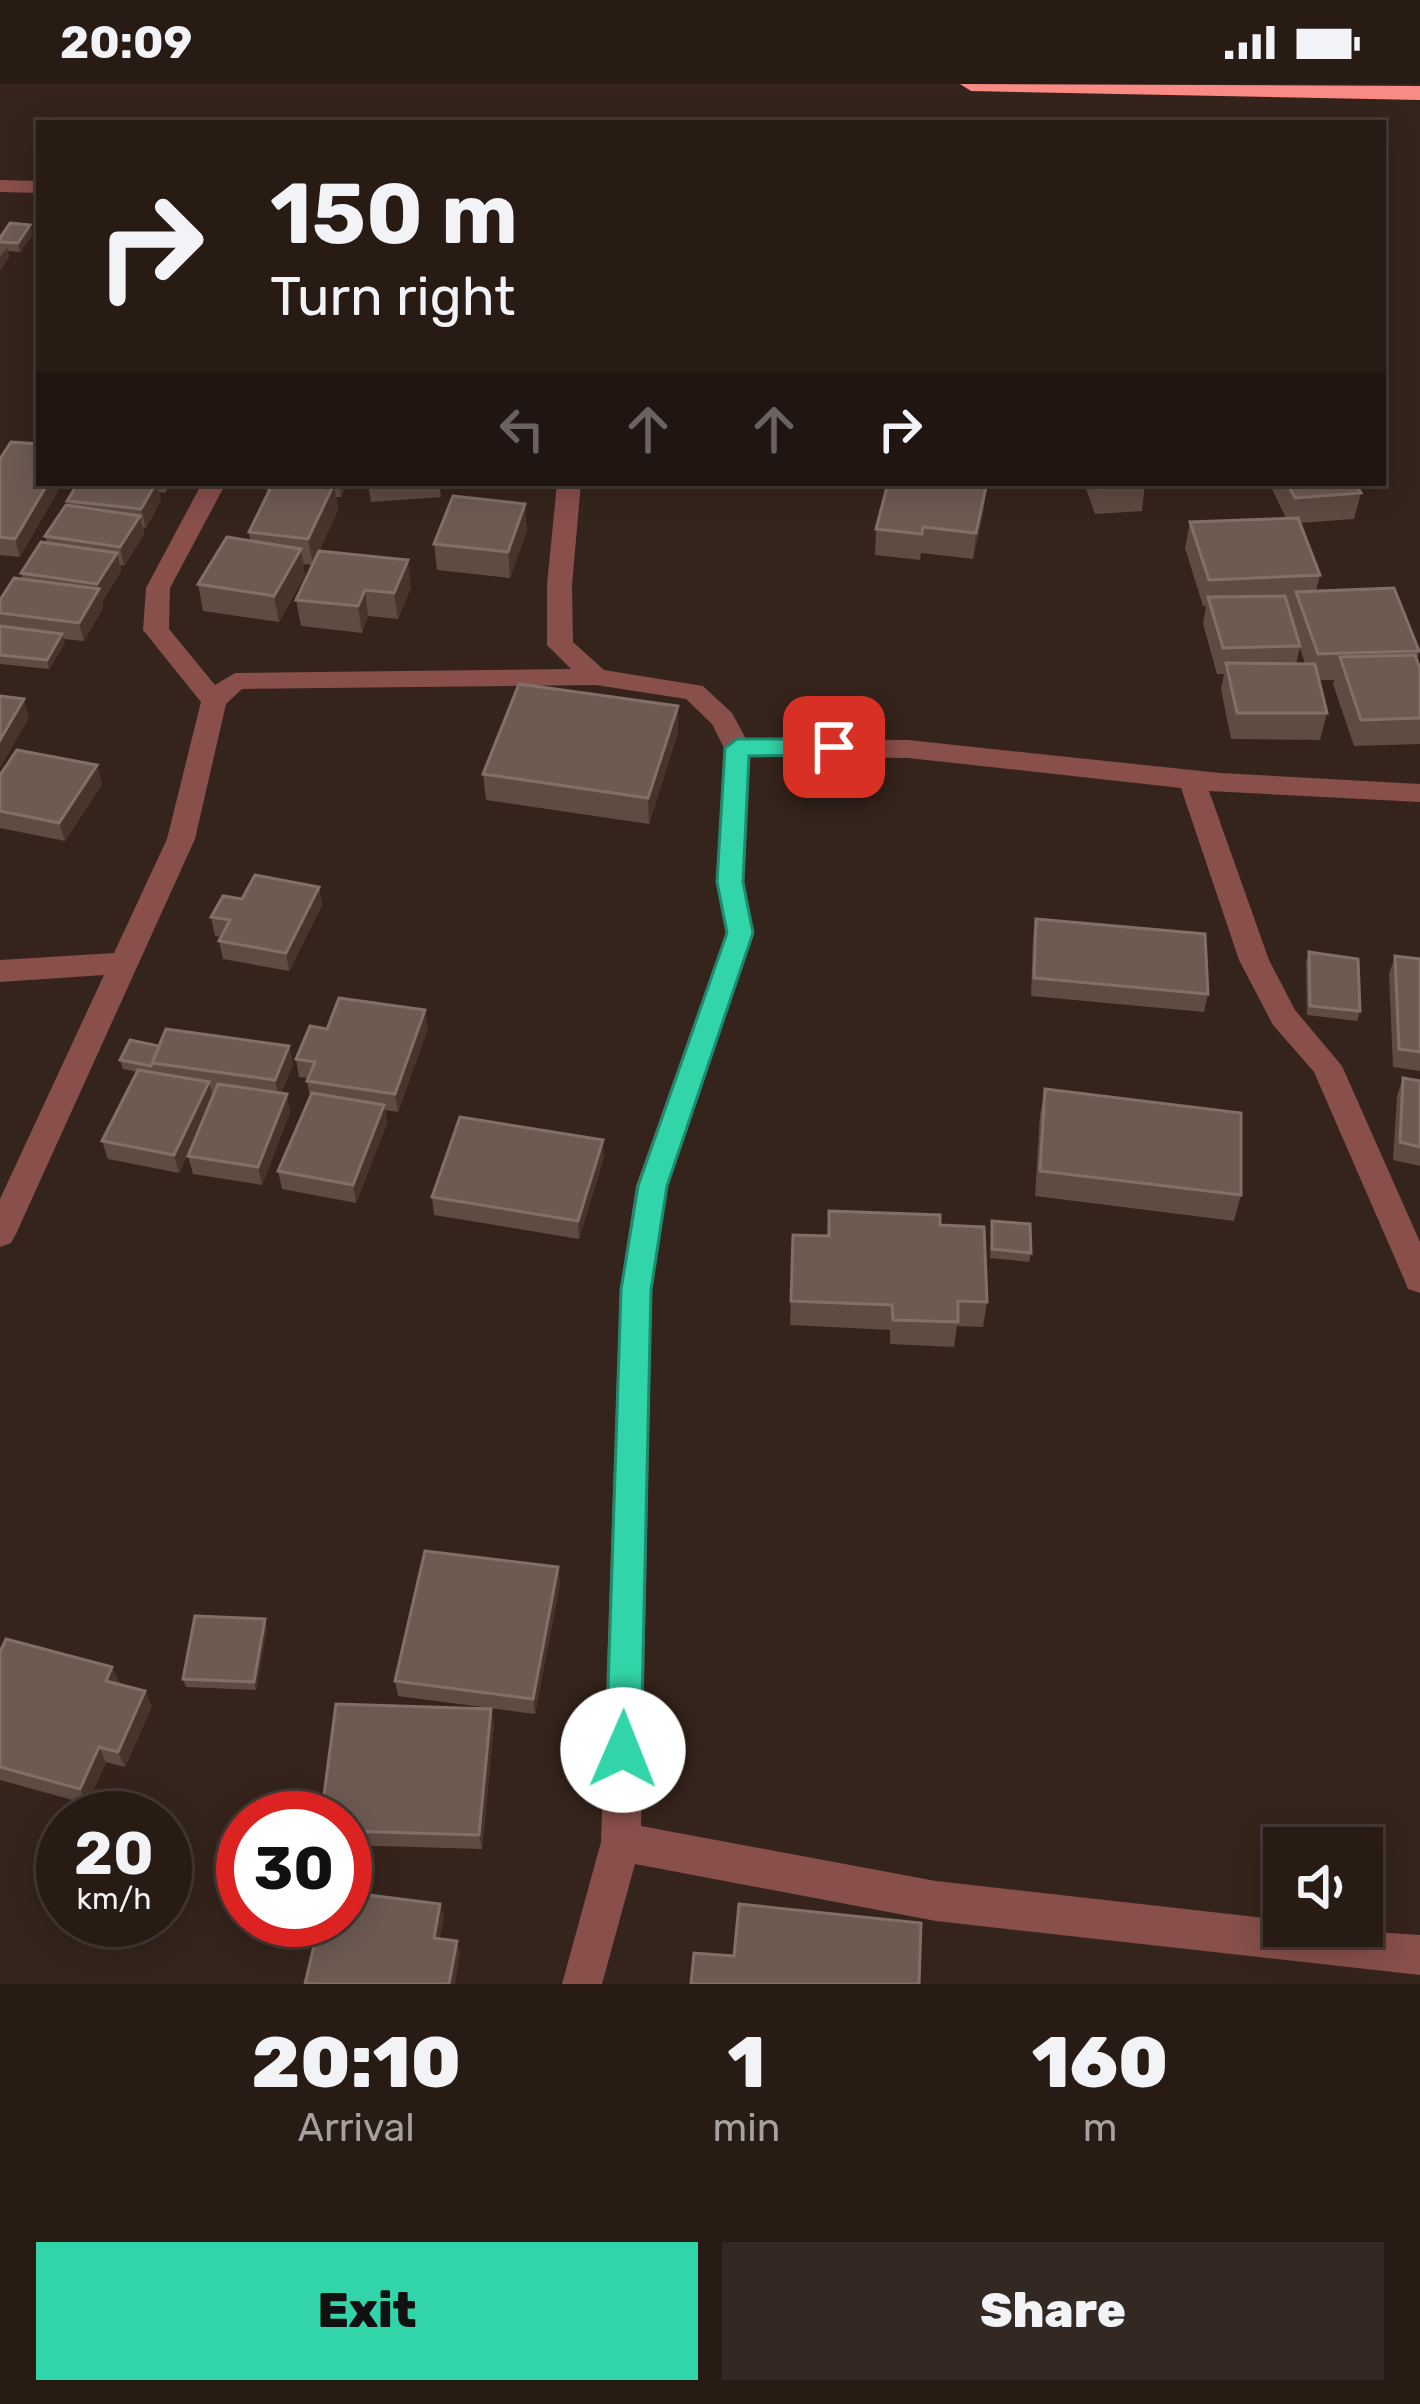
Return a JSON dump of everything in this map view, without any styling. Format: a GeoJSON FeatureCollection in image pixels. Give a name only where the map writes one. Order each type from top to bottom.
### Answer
{"type":"FeatureCollection","features":[{"type":"Feature","properties":{"kind":"highway"},"geometry":{"type":"LineString","coordinates":[[971,84],[1420,93]]}},
{"type":"Feature","properties":{"kind":"street"},"geometry":{"type":"LineString","coordinates":[[0,186],[36,187]]}},
{"type":"Feature","properties":{"kind":"street"},"geometry":{"type":"LineString","coordinates":[[212,486],[158,587],[156,630],[214,701]]}},
{"type":"Feature","properties":{"kind":"street"},"geometry":{"type":"LineString","coordinates":[[569,486],[566,555],[555,606],[560,645],[596,677]]}},
{"type":"Feature","properties":{"kind":"street"},"geometry":{"type":"LineString","coordinates":[[0,1234],[181,839],[214,701],[235,681],[299,676],[596,677],[694,692],[723,719],[737,748],[730,882],[740,933],[652,1186],[636,1290],[621,1842],[582,1984]]}},
{"type":"Feature","properties":{"kind":"street"},"geometry":{"type":"LineString","coordinates":[[737,748],[787,744],[1071,761],[1192,780],[1420,793]]}},
{"type":"Feature","properties":{"kind":"street"},"geometry":{"type":"LineString","coordinates":[[1192,780],[1254,960],[1284,1017],[1327,1066],[1420,1280]]}},
{"type":"Feature","properties":{"kind":"street"},"geometry":{"type":"LineString","coordinates":[[0,970],[125,963]]}},
{"type":"Feature","properties":{"kind":"street"},"geometry":{"type":"LineString","coordinates":[[621,1842],[936,1901],[1420,1955]]}},
{"type":"Feature","properties":{"kind":"building"},"geometry":{"type":"Polygon","coordinates":[[[10,223],[30,225],[18,243],[0,242],[10,223]]]}},
{"type":"Feature","properties":{"kind":"building"},"geometry":{"type":"Polygon","coordinates":[[[11,442],[36,444],[36,486],[46,486],[15,539],[0,537],[0,459],[11,442]]]}},
{"type":"Feature","properties":{"kind":"building"},"geometry":{"type":"Polygon","coordinates":[[[76,486],[154,486],[141,509],[67,501],[76,486]]]}},
{"type":"Feature","properties":{"kind":"building"},"geometry":{"type":"Polygon","coordinates":[[[272,486],[333,486],[308,539],[249,532],[272,486]]]}},
{"type":"Feature","properties":{"kind":"building"},"geometry":{"type":"Polygon","coordinates":[[[887,486],[986,487],[976,533],[923,527],[922,534],[876,529],[887,486]]]}},
{"type":"Feature","properties":{"kind":"building"},"geometry":{"type":"Polygon","coordinates":[[[1289,486],[1357,486],[1361,493],[1295,498],[1289,486]]]}},
{"type":"Feature","properties":{"kind":"building"},"geometry":{"type":"Polygon","coordinates":[[[453,496],[525,504],[508,552],[434,544],[453,496]]]}},
{"type":"Feature","properties":{"kind":"building"},"geometry":{"type":"Polygon","coordinates":[[[66,505],[140,516],[120,547],[45,536],[66,505]]]}},
{"type":"Feature","properties":{"kind":"building"},"geometry":{"type":"Polygon","coordinates":[[[1298,518],[1320,575],[1209,580],[1190,522],[1298,518]]]}},
{"type":"Feature","properties":{"kind":"building"},"geometry":{"type":"Polygon","coordinates":[[[227,537],[301,549],[274,596],[198,584],[227,537]]]}},
{"type":"Feature","properties":{"kind":"building"},"geometry":{"type":"Polygon","coordinates":[[[41,542],[117,553],[97,584],[21,573],[41,542]]]}},
{"type":"Feature","properties":{"kind":"building"},"geometry":{"type":"Polygon","coordinates":[[[319,551],[408,560],[394,593],[365,590],[358,606],[296,600],[319,551]]]}},
{"type":"Feature","properties":{"kind":"building"},"geometry":{"type":"Polygon","coordinates":[[[14,578],[99,589],[79,623],[0,613],[0,600],[14,578]]]}},
{"type":"Feature","properties":{"kind":"building"},"geometry":{"type":"Polygon","coordinates":[[[1394,588],[1419,651],[1318,654],[1296,592],[1394,588]]]}},
{"type":"Feature","properties":{"kind":"building"},"geometry":{"type":"Polygon","coordinates":[[[1285,596],[1300,646],[1223,648],[1208,597],[1285,596]]]}},
{"type":"Feature","properties":{"kind":"building"},"geometry":{"type":"Polygon","coordinates":[[[0,626],[62,634],[47,660],[0,655],[0,626]]]}},
{"type":"Feature","properties":{"kind":"building"},"geometry":{"type":"Polygon","coordinates":[[[1415,655],[1420,669],[1420,718],[1361,720],[1340,657],[1415,655]]]}},
{"type":"Feature","properties":{"kind":"building"},"geometry":{"type":"Polygon","coordinates":[[[1226,663],[1315,664],[1327,713],[1237,713],[1226,663]]]}},
{"type":"Feature","properties":{"kind":"building"},"geometry":{"type":"Polygon","coordinates":[[[519,684],[678,706],[648,798],[483,774],[519,684]]]}},
{"type":"Feature","properties":{"kind":"building"},"geometry":{"type":"Polygon","coordinates":[[[0,696],[24,699],[0,740],[0,696]]]}},
{"type":"Feature","properties":{"kind":"building"},"geometry":{"type":"Polygon","coordinates":[[[17,750],[97,765],[59,823],[0,811],[0,775],[17,750]]]}},
{"type":"Feature","properties":{"kind":"building"},"geometry":{"type":"Polygon","coordinates":[[[255,875],[319,887],[286,953],[219,941],[230,920],[211,917],[223,896],[242,899],[255,875]]]}},
{"type":"Feature","properties":{"kind":"building"},"geometry":{"type":"Polygon","coordinates":[[[1036,919],[1205,934],[1208,994],[1034,978],[1036,919]]]}},
{"type":"Feature","properties":{"kind":"building"},"geometry":{"type":"Polygon","coordinates":[[[1309,952],[1358,959],[1360,1011],[1310,1006],[1309,952]]]}},
{"type":"Feature","properties":{"kind":"building"},"geometry":{"type":"Polygon","coordinates":[[[1395,956],[1420,959],[1420,1052],[1399,1049],[1395,956]]]}},
{"type":"Feature","properties":{"kind":"building"},"geometry":{"type":"Polygon","coordinates":[[[339,998],[425,1010],[395,1094],[307,1081],[315,1062],[296,1059],[310,1026],[327,1029],[339,998]]]}},
{"type":"Feature","properties":{"kind":"building"},"geometry":{"type":"Polygon","coordinates":[[[166,1029],[289,1046],[275,1080],[152,1063],[166,1029]]]}},
{"type":"Feature","properties":{"kind":"building"},"geometry":{"type":"Polygon","coordinates":[[[130,1040],[159,1046],[151,1066],[120,1060],[130,1040]]]}},
{"type":"Feature","properties":{"kind":"building"},"geometry":{"type":"Polygon","coordinates":[[[138,1070],[209,1082],[174,1155],[102,1141],[138,1070]]]}},
{"type":"Feature","properties":{"kind":"building"},"geometry":{"type":"Polygon","coordinates":[[[1403,1078],[1420,1081],[1420,1147],[1400,1142],[1403,1078]]]}},
{"type":"Feature","properties":{"kind":"building"},"geometry":{"type":"Polygon","coordinates":[[[218,1084],[287,1094],[258,1167],[188,1156],[218,1084]]]}},
{"type":"Feature","properties":{"kind":"building"},"geometry":{"type":"Polygon","coordinates":[[[1045,1089],[1241,1113],[1241,1195],[1040,1171],[1045,1089]]]}},
{"type":"Feature","properties":{"kind":"building"},"geometry":{"type":"Polygon","coordinates":[[[312,1093],[384,1105],[353,1185],[278,1171],[312,1093]]]}},
{"type":"Feature","properties":{"kind":"building"},"geometry":{"type":"Polygon","coordinates":[[[460,1117],[603,1140],[578,1221],[432,1197],[460,1117]]]}},
{"type":"Feature","properties":{"kind":"building"},"geometry":{"type":"Polygon","coordinates":[[[829,1211],[940,1215],[940,1225],[984,1227],[987,1302],[958,1301],[958,1322],[893,1320],[892,1305],[791,1301],[793,1235],[829,1236],[829,1211]]]}},
{"type":"Feature","properties":{"kind":"building"},"geometry":{"type":"Polygon","coordinates":[[[992,1221],[1030,1224],[1031,1253],[992,1249],[992,1221]]]}},
{"type":"Feature","properties":{"kind":"building"},"geometry":{"type":"Polygon","coordinates":[[[425,1551],[558,1567],[533,1699],[395,1681],[425,1551]]]}},
{"type":"Feature","properties":{"kind":"building"},"geometry":{"type":"Polygon","coordinates":[[[195,1616],[265,1619],[254,1682],[183,1679],[195,1616]]]}},
{"type":"Feature","properties":{"kind":"building"},"geometry":{"type":"Polygon","coordinates":[[[6,1639],[112,1667],[106,1681],[145,1691],[118,1752],[99,1747],[80,1789],[0,1767],[0,1652],[6,1639]]]}},
{"type":"Feature","properties":{"kind":"building"},"geometry":{"type":"Polygon","coordinates":[[[336,1704],[491,1709],[479,1835],[372,1832],[372,1791],[325,1791],[336,1704]]]}},
{"type":"Feature","properties":{"kind":"building"},"geometry":{"type":"Polygon","coordinates":[[[372,1895],[440,1904],[434,1938],[457,1941],[449,1984],[305,1984],[314,1947],[372,1947],[372,1895]]]}},
{"type":"Feature","properties":{"kind":"building"},"geometry":{"type":"Polygon","coordinates":[[[739,1904],[921,1923],[919,1984],[691,1984],[694,1953],[734,1956],[739,1904]]]}},
{"type":"Feature","properties":{"kind":"route"},"geometry":{"type":"LineString","coordinates":[[623,1750],[636,1290],[652,1186],[740,933],[730,882],[737,748],[834,747]]}}]}
